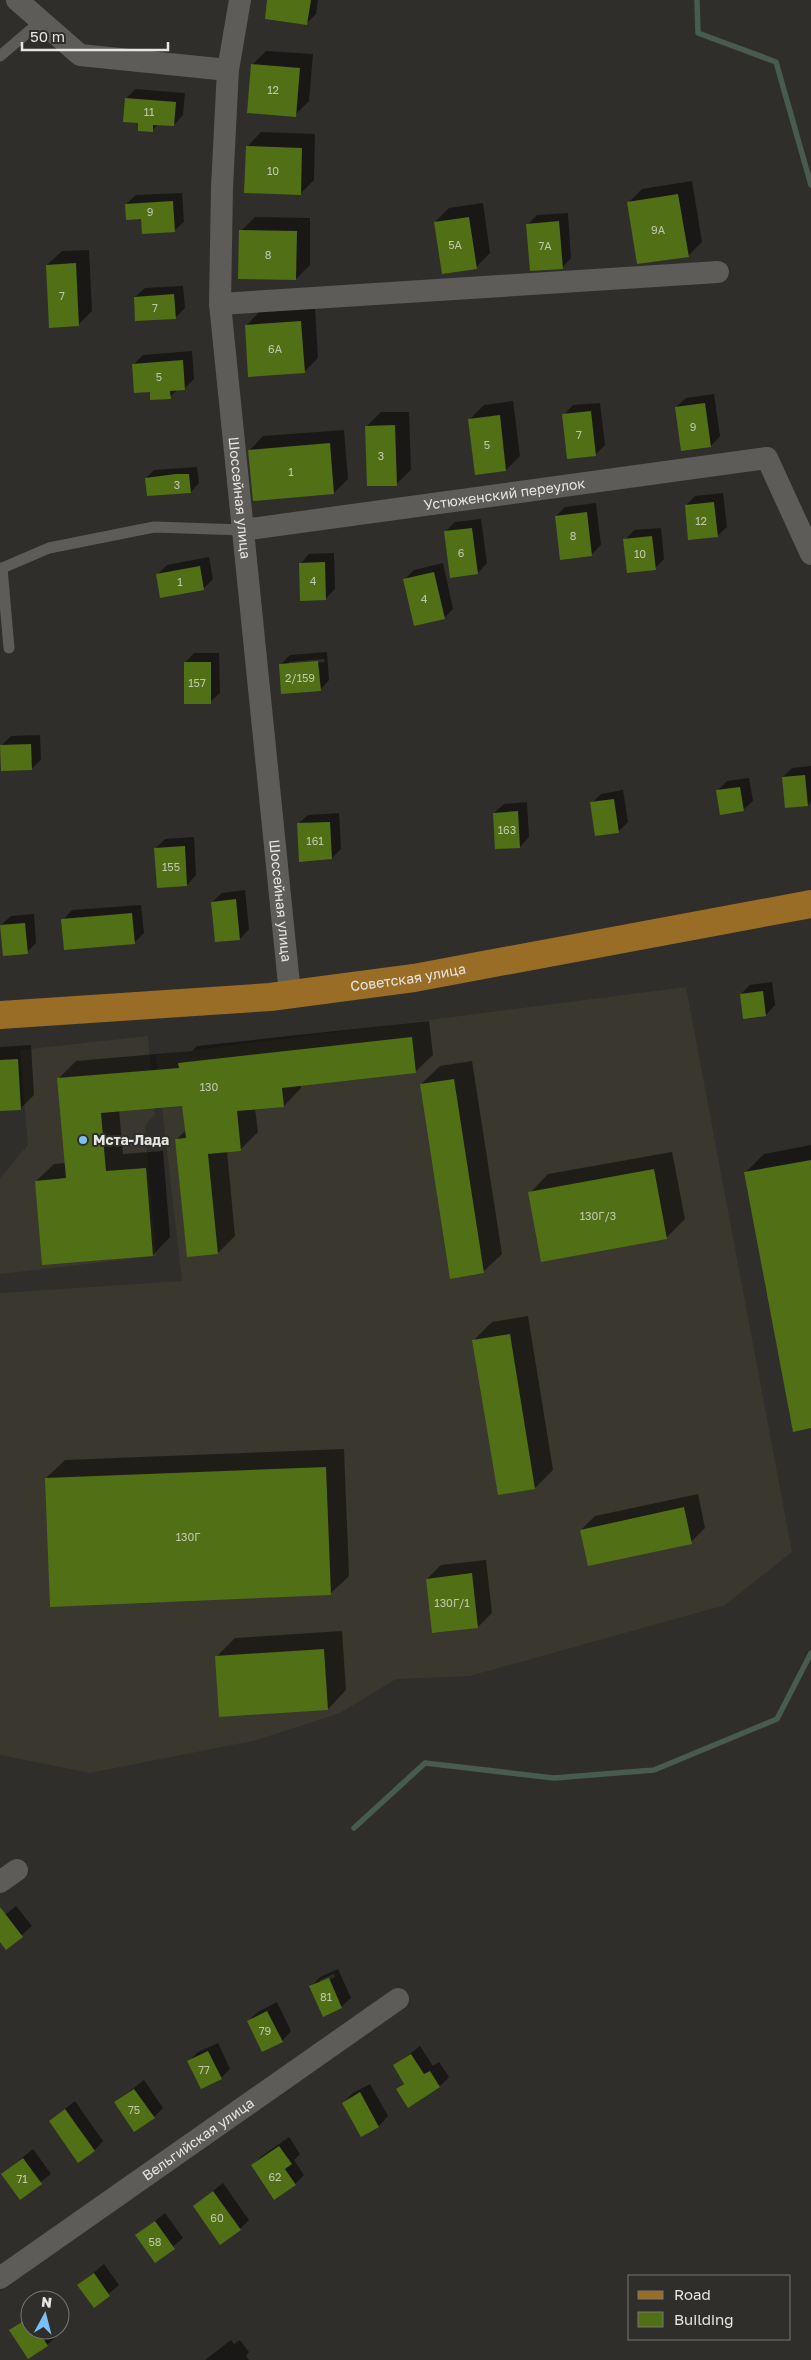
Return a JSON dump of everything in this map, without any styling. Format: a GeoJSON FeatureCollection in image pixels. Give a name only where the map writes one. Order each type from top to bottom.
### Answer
{"type":"FeatureCollection","features":[{"type":"Feature","properties":{"kind":"main road","name":"Советская улица"},"geometry":{"type":"LineString","coordinates":[[0,1015],[290,994],[414,978],[811,904]]}},
{"type":"Feature","properties":{"kind":"street"},"geometry":{"type":"LineString","coordinates":[[17,0],[80,55],[228,70]]}},
{"type":"Feature","properties":{"kind":"street","name":"Шоссейная улица"},"geometry":{"type":"LineString","coordinates":[[240,0],[228,70],[222,187],[220,304],[290,994]]}},
{"type":"Feature","properties":{"kind":"street"},"geometry":{"type":"LineString","coordinates":[[220,304],[718,272]]}},
{"type":"Feature","properties":{"kind":"street","name":"Устюженский переулок"},"geometry":{"type":"LineString","coordinates":[[243,530],[767,458],[811,554]]}},
{"type":"Feature","properties":{"kind":"street","name":"Вельгийская улица"},"geometry":{"type":"LineString","coordinates":[[0,2278],[398,1999]]}},
{"type":"Feature","properties":{"kind":"lane"},"geometry":{"type":"LineString","coordinates":[[0,56],[41,21]]}},
{"type":"Feature","properties":{"kind":"lane"},"geometry":{"type":"LineString","coordinates":[[9,648],[1,568],[49,548],[154,527],[243,530]]}},
{"type":"Feature","properties":{"kind":"shaded area"},"geometry":{"type":"Polygon","coordinates":[[[686,987],[792,1552],[725,1605],[470,1676],[396,1679],[340,1713],[257,1740],[90,1773],[0,1755],[0,1293],[182,1281],[156,1055],[686,987]]]}},
{"type":"Feature","properties":{"kind":"shaded area"},"geometry":{"type":"Polygon","coordinates":[[[148,1036],[155,1114],[145,1126],[156,1256],[0,1274],[0,1178],[28,1145],[20,1050],[148,1036]]]}},
{"type":"Feature","properties":{"kind":"building"},"geometry":{"type":"Polygon","coordinates":[[[267,0],[311,0],[307,25],[265,19],[267,0]]]}},
{"type":"Feature","properties":{"kind":"building"},"geometry":{"type":"Polygon","coordinates":[[[251,64],[300,68],[296,117],[247,113],[251,64]]]}},
{"type":"Feature","properties":{"kind":"building"},"geometry":{"type":"Polygon","coordinates":[[[125,98],[176,102],[174,126],[153,125],[153,132],[138,131],[138,123],[123,122],[125,98]]]}},
{"type":"Feature","properties":{"kind":"building"},"geometry":{"type":"Polygon","coordinates":[[[246,146],[302,148],[301,195],[244,193],[246,146]]]}},
{"type":"Feature","properties":{"kind":"building"},"geometry":{"type":"Polygon","coordinates":[[[678,194],[689,257],[637,264],[627,202],[678,194]]]}},
{"type":"Feature","properties":{"kind":"building"},"geometry":{"type":"Polygon","coordinates":[[[173,201],[175,232],[142,234],[141,219],[126,220],[125,204],[173,201]]]}},
{"type":"Feature","properties":{"kind":"building"},"geometry":{"type":"Polygon","coordinates":[[[469,217],[477,269],[442,274],[434,222],[469,217]]]}},
{"type":"Feature","properties":{"kind":"building"},"geometry":{"type":"Polygon","coordinates":[[[559,221],[563,269],[530,271],[526,224],[559,221]]]}},
{"type":"Feature","properties":{"kind":"building"},"geometry":{"type":"Polygon","coordinates":[[[239,230],[297,231],[296,280],[238,279],[239,230]]]}},
{"type":"Feature","properties":{"kind":"building"},"geometry":{"type":"Polygon","coordinates":[[[76,263],[79,326],[49,328],[46,265],[76,263]]]}},
{"type":"Feature","properties":{"kind":"building"},"geometry":{"type":"Polygon","coordinates":[[[174,294],[176,319],[135,321],[134,297],[174,294]]]}},
{"type":"Feature","properties":{"kind":"building"},"geometry":{"type":"Polygon","coordinates":[[[301,321],[305,373],[248,377],[245,325],[301,321]]]}},
{"type":"Feature","properties":{"kind":"building"},"geometry":{"type":"Polygon","coordinates":[[[183,360],[185,390],[170,391],[171,399],[150,400],[150,392],[134,393],[132,364],[183,360]]]}},
{"type":"Feature","properties":{"kind":"building"},"geometry":{"type":"Polygon","coordinates":[[[705,403],[711,447],[681,451],[675,407],[705,403]]]}},
{"type":"Feature","properties":{"kind":"building"},"geometry":{"type":"Polygon","coordinates":[[[591,411],[596,456],[567,459],[562,414],[591,411]]]}},
{"type":"Feature","properties":{"kind":"building"},"geometry":{"type":"Polygon","coordinates":[[[500,415],[506,471],[475,475],[468,419],[500,415]]]}},
{"type":"Feature","properties":{"kind":"building"},"geometry":{"type":"Polygon","coordinates":[[[395,425],[397,486],[367,486],[365,426],[395,425]]]}},
{"type":"Feature","properties":{"kind":"building"},"geometry":{"type":"Polygon","coordinates":[[[330,443],[334,494],[253,501],[248,450],[330,443]]]}},
{"type":"Feature","properties":{"kind":"building"},"geometry":{"type":"Polygon","coordinates":[[[189,474],[191,493],[147,496],[145,478],[189,474]]]}},
{"type":"Feature","properties":{"kind":"building"},"geometry":{"type":"Polygon","coordinates":[[[714,502],[718,537],[688,540],[685,505],[714,502]]]}},
{"type":"Feature","properties":{"kind":"building"},"geometry":{"type":"Polygon","coordinates":[[[587,512],[592,556],[560,560],[555,516],[587,512]]]}},
{"type":"Feature","properties":{"kind":"building"},"geometry":{"type":"Polygon","coordinates":[[[472,528],[478,574],[450,578],[444,531],[472,528]]]}},
{"type":"Feature","properties":{"kind":"building"},"geometry":{"type":"Polygon","coordinates":[[[652,536],[656,570],[627,573],[623,539],[652,536]]]}},
{"type":"Feature","properties":{"kind":"building"},"geometry":{"type":"Polygon","coordinates":[[[325,562],[326,600],[300,601],[299,563],[325,562]]]}},
{"type":"Feature","properties":{"kind":"building"},"geometry":{"type":"Polygon","coordinates":[[[200,566],[204,590],[160,598],[156,574],[200,566]]]}},
{"type":"Feature","properties":{"kind":"building"},"geometry":{"type":"Polygon","coordinates":[[[434,572],[445,619],[414,626],[403,579],[434,572]]]}},
{"type":"Feature","properties":{"kind":"building"},"geometry":{"type":"Polygon","coordinates":[[[318,661],[321,691],[281,694],[279,664],[318,661]]]}},
{"type":"Feature","properties":{"kind":"building"},"geometry":{"type":"Polygon","coordinates":[[[184,662],[211,662],[211,704],[184,704],[184,662]]]}},
{"type":"Feature","properties":{"kind":"building"},"geometry":{"type":"Polygon","coordinates":[[[31,744],[32,770],[1,771],[0,745],[31,744]]]}},
{"type":"Feature","properties":{"kind":"building"},"geometry":{"type":"Polygon","coordinates":[[[805,775],[808,806],[785,808],[782,777],[805,775]]]}},
{"type":"Feature","properties":{"kind":"building"},"geometry":{"type":"Polygon","coordinates":[[[740,787],[744,811],[720,815],[716,790],[740,787]]]}},
{"type":"Feature","properties":{"kind":"building"},"geometry":{"type":"Polygon","coordinates":[[[614,799],[619,833],[595,836],[590,802],[614,799]]]}},
{"type":"Feature","properties":{"kind":"building"},"geometry":{"type":"Polygon","coordinates":[[[518,811],[520,848],[495,849],[493,813],[518,811]]]}},
{"type":"Feature","properties":{"kind":"building"},"geometry":{"type":"Polygon","coordinates":[[[330,822],[332,859],[299,862],[297,823],[330,822]]]}},
{"type":"Feature","properties":{"kind":"building"},"geometry":{"type":"Polygon","coordinates":[[[185,846],[187,886],[157,888],[154,848],[185,846]]]}},
{"type":"Feature","properties":{"kind":"building"},"geometry":{"type":"Polygon","coordinates":[[[236,899],[240,940],[215,942],[211,902],[236,899]]]}},
{"type":"Feature","properties":{"kind":"building"},"geometry":{"type":"Polygon","coordinates":[[[132,913],[135,944],[64,950],[61,919],[132,913]]]}},
{"type":"Feature","properties":{"kind":"building"},"geometry":{"type":"Polygon","coordinates":[[[25,923],[28,954],[3,956],[0,925],[25,923]]]}},
{"type":"Feature","properties":{"kind":"building"},"geometry":{"type":"Polygon","coordinates":[[[763,991],[766,1016],[743,1019],[740,994],[763,991]]]}},
{"type":"Feature","properties":{"kind":"building"},"geometry":{"type":"Polygon","coordinates":[[[412,1037],[416,1073],[282,1088],[284,1107],[237,1111],[241,1151],[208,1154],[218,1254],[187,1257],[175,1139],[186,1138],[182,1106],[101,1113],[106,1171],[146,1168],[153,1256],[42,1265],[35,1181],[66,1178],[57,1078],[179,1068],[178,1063],[412,1037]]]}},
{"type":"Feature","properties":{"kind":"building"},"geometry":{"type":"Polygon","coordinates":[[[18,1059],[21,1110],[0,1111],[0,1060],[18,1059]]]}},
{"type":"Feature","properties":{"kind":"building"},"geometry":{"type":"Polygon","coordinates":[[[454,1079],[484,1273],[450,1279],[420,1084],[454,1079]]]}},
{"type":"Feature","properties":{"kind":"building"},"geometry":{"type":"Polygon","coordinates":[[[811,1160],[811,1428],[793,1432],[744,1172],[811,1160]]]}},
{"type":"Feature","properties":{"kind":"building"},"geometry":{"type":"Polygon","coordinates":[[[654,1169],[667,1239],[541,1262],[528,1192],[654,1169]]]}},
{"type":"Feature","properties":{"kind":"building"},"geometry":{"type":"Polygon","coordinates":[[[510,1334],[535,1489],[498,1495],[472,1340],[510,1334]]]}},
{"type":"Feature","properties":{"kind":"building"},"geometry":{"type":"Polygon","coordinates":[[[326,1467],[331,1595],[50,1607],[45,1478],[326,1467]]]}},
{"type":"Feature","properties":{"kind":"building"},"geometry":{"type":"Polygon","coordinates":[[[684,1507],[692,1544],[588,1566],[580,1530],[684,1507]]]}},
{"type":"Feature","properties":{"kind":"building"},"geometry":{"type":"Polygon","coordinates":[[[472,1573],[478,1628],[432,1633],[426,1579],[472,1573]]]}},
{"type":"Feature","properties":{"kind":"building"},"geometry":{"type":"Polygon","coordinates":[[[324,1649],[328,1710],[219,1717],[215,1656],[324,1649]]]}},
{"type":"Feature","properties":{"kind":"building"},"geometry":{"type":"Polygon","coordinates":[[[0,1907],[23,1937],[6,1950],[0,1942],[0,1907]]]}},
{"type":"Feature","properties":{"kind":"building"},"geometry":{"type":"Polygon","coordinates":[[[329,1978],[342,2008],[323,2017],[309,1986],[329,1978]]]}},
{"type":"Feature","properties":{"kind":"building"},"geometry":{"type":"Polygon","coordinates":[[[267,2011],[283,2042],[262,2052],[247,2021],[267,2011]]]}},
{"type":"Feature","properties":{"kind":"building"},"geometry":{"type":"Polygon","coordinates":[[[208,2051],[222,2079],[201,2089],[187,2061],[208,2051]]]}},
{"type":"Feature","properties":{"kind":"building"},"geometry":{"type":"Polygon","coordinates":[[[411,2054],[424,2074],[430,2071],[440,2087],[408,2108],[396,2089],[404,2084],[393,2065],[411,2054]]]}},
{"type":"Feature","properties":{"kind":"building"},"geometry":{"type":"Polygon","coordinates":[[[134,2089],[155,2118],[134,2132],[114,2102],[134,2089]]]}},
{"type":"Feature","properties":{"kind":"building"},"geometry":{"type":"Polygon","coordinates":[[[360,2092],[379,2127],[361,2137],[342,2103],[360,2092]]]}},
{"type":"Feature","properties":{"kind":"building"},"geometry":{"type":"Polygon","coordinates":[[[65,2109],[95,2151],[78,2163],[49,2121],[65,2109]]]}},
{"type":"Feature","properties":{"kind":"building"},"geometry":{"type":"Polygon","coordinates":[[[279,2146],[292,2164],[285,2169],[296,2185],[274,2200],[251,2165],[279,2146]]]}},
{"type":"Feature","properties":{"kind":"building"},"geometry":{"type":"Polygon","coordinates":[[[23,2158],[42,2184],[20,2200],[1,2174],[23,2158]]]}},
{"type":"Feature","properties":{"kind":"building"},"geometry":{"type":"Polygon","coordinates":[[[213,2191],[241,2230],[220,2245],[193,2206],[213,2191]]]}},
{"type":"Feature","properties":{"kind":"building"},"geometry":{"type":"Polygon","coordinates":[[[155,2221],[175,2249],[155,2263],[135,2235],[155,2221]]]}},
{"type":"Feature","properties":{"kind":"building"},"geometry":{"type":"Polygon","coordinates":[[[94,2273],[110,2296],[94,2308],[77,2285],[94,2273]]]}},
{"type":"Feature","properties":{"kind":"building"},"geometry":{"type":"Polygon","coordinates":[[[20,2323],[20,2340],[44,2340],[48,2346],[28,2359],[9,2330],[20,2323]]]}},
{"type":"Feature","properties":{"kind":"waterway"},"geometry":{"type":"LineString","coordinates":[[697,0],[698,33],[776,62],[811,185]]}},
{"type":"Feature","properties":{"kind":"waterway"},"geometry":{"type":"LineString","coordinates":[[354,1828],[425,1763],[554,1778],[654,1770],[777,1719],[811,1653]]}},
{"type":"Feature","properties":{"kind":"place","name":"Мста-Лада"},"geometry":{"type":"Point","coordinates":[83,1140]}}]}
